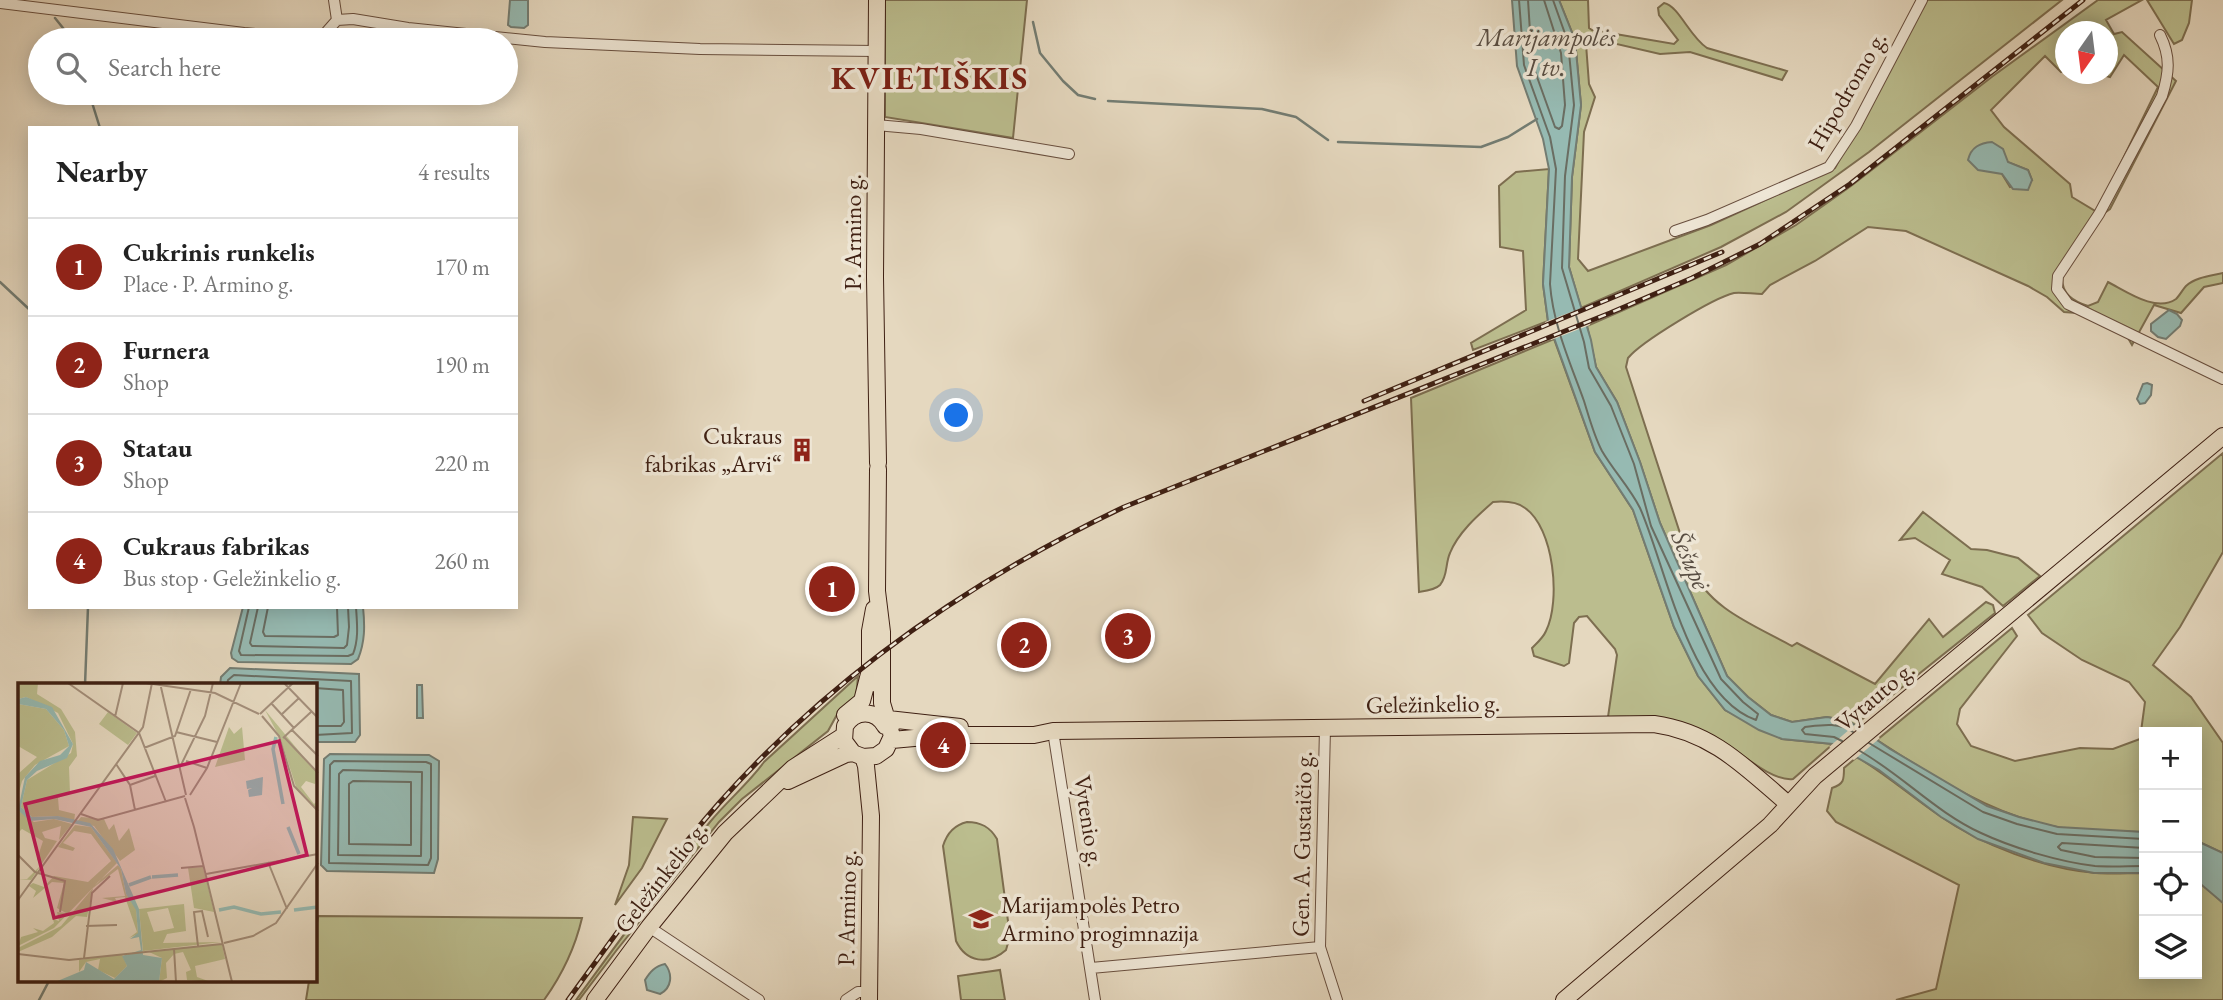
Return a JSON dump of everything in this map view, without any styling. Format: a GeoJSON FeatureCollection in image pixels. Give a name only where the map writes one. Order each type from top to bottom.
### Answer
{"type":"FeatureCollection","features":[{"type":"Feature","properties":{"kind":"main road","name":"P. Armino g."},"geometry":{"type":"LineString","coordinates":[[871,736],[883,708],[875,674],[870,631],[877,591],[877,0]]}},
{"type":"Feature","properties":{"kind":"main road","name":"Vytauto g."},"geometry":{"type":"LineString","coordinates":[[1563,1000],[1770,825],[1815,776],[2223,436]]}},
{"type":"Feature","properties":{"kind":"main road","name":"P. Armino g."},"geometry":{"type":"LineString","coordinates":[[869,996],[871,816],[875,798],[870,696],[875,674]]}},
{"type":"Feature","properties":{"kind":"main road"},"geometry":{"type":"LineString","coordinates":[[794,773],[805,755],[831,738],[843,717],[859,704],[875,674]]}},
{"type":"Feature","properties":{"kind":"main road","name":"Geležinkelio g."},"geometry":{"type":"LineString","coordinates":[[871,736],[1632,723],[1668,726],[1692,732],[1718,747],[1788,804]]}},
{"type":"Feature","properties":{"kind":"main road","name":"Geležinkelio g."},"geometry":{"type":"LineString","coordinates":[[595,1000],[725,833],[794,773],[871,736],[947,726],[1033,727],[1053,731]]}},
{"type":"Feature","properties":{"kind":"street"},"geometry":{"type":"LineString","coordinates":[[334,0],[337,20]]}},
{"type":"Feature","properties":{"kind":"street","name":"Hipodromo g."},"geometry":{"type":"LineString","coordinates":[[1675,231],[1707,220],[1829,167],[1856,126],[1922,0]]}},
{"type":"Feature","properties":{"kind":"street"},"geometry":{"type":"LineString","coordinates":[[0,3],[203,28]]}},
{"type":"Feature","properties":{"kind":"street"},"geometry":{"type":"LineString","coordinates":[[330,28],[337,20],[353,19],[408,28]]}},
{"type":"Feature","properties":{"kind":"street"},"geometry":{"type":"LineString","coordinates":[[2160,35],[2169,62],[2162,96],[2099,214],[2062,267],[2056,282],[2057,289],[2068,304],[2223,379]]}},
{"type":"Feature","properties":{"kind":"street"},"geometry":{"type":"LineString","coordinates":[[518,39],[700,49],[877,51]]}},
{"type":"Feature","properties":{"kind":"street"},"geometry":{"type":"LineString","coordinates":[[876,125],[921,129],[1069,153]]}},
{"type":"Feature","properties":{"kind":"street","name":"Gen. A. Gustaičio g."},"geometry":{"type":"LineString","coordinates":[[1325,728],[1320,947],[1337,1000]]}},
{"type":"Feature","properties":{"kind":"street","name":"Vytenio g."},"geometry":{"type":"LineString","coordinates":[[1053,731],[1095,1000]]}},
{"type":"Feature","properties":{"kind":"street"},"geometry":{"type":"LineString","coordinates":[[649,928],[759,1000]]}},
{"type":"Feature","properties":{"kind":"street"},"geometry":{"type":"LineString","coordinates":[[1091,968],[1320,947]]}},
{"type":"Feature","properties":{"kind":"street"},"geometry":{"type":"LineString","coordinates":[[846,1000],[858,992],[869,996]]}},
{"type":"Feature","properties":{"kind":"green space"},"geometry":{"type":"Polygon","coordinates":[[[885,0],[1027,0],[1013,138],[885,117],[885,0]]]}},
{"type":"Feature","properties":{"kind":"green space"},"geometry":{"type":"Polygon","coordinates":[[[1559,0],[1588,0],[1589,28],[1592,30],[1674,44],[1678,40],[1659,15],[1658,8],[1664,3],[1675,10],[1707,48],[1787,71],[1782,80],[1690,52],[1660,54],[1591,38],[1586,44],[1589,84],[1595,97],[1584,132],[1578,259],[1588,271],[1711,225],[1835,168],[1925,0],[2062,0],[1869,152],[1786,212],[1721,247],[1581,308],[1569,267],[1572,177],[1581,105],[1575,40],[1559,0]]]}},
{"type":"Feature","properties":{"kind":"green space"},"geometry":{"type":"Polygon","coordinates":[[[2098,0],[2142,0],[2106,20],[2069,21],[2098,0]]]}},
{"type":"Feature","properties":{"kind":"green space"},"geometry":{"type":"Polygon","coordinates":[[[2147,0],[2192,0],[2189,23],[2182,40],[2174,44],[2147,0]]]}},
{"type":"Feature","properties":{"kind":"green space"},"geometry":{"type":"Polygon","coordinates":[[[2055,31],[2055,66],[2045,56],[1991,110],[2004,127],[2070,184],[2072,197],[2097,212],[2158,87],[2124,55],[2118,64],[2118,33],[2122,32],[2176,81],[2110,209],[2103,214],[2062,278],[2064,288],[2069,296],[2088,306],[2098,302],[2108,282],[2141,299],[2159,304],[2176,299],[2186,286],[2199,279],[2223,273],[2223,283],[2204,287],[2181,313],[2154,305],[2132,345],[2128,338],[2077,313],[2064,312],[2047,297],[2028,286],[1906,231],[1868,227],[1815,261],[1770,285],[1762,294],[1734,293],[1695,312],[1647,342],[1628,358],[1626,367],[1691,567],[1709,594],[1734,614],[1792,646],[1797,643],[1875,684],[1929,619],[1943,637],[1986,602],[1993,605],[1995,613],[1855,725],[1849,721],[1827,717],[1792,722],[1771,715],[1727,676],[1660,523],[1617,402],[1596,367],[1587,326],[1726,265],[1796,225],[2055,31]],[[2007,162],[2002,174],[2010,187],[2032,180],[2028,170],[2007,162]]]}},
{"type":"Feature","properties":{"kind":"green space"},"geometry":{"type":"Polygon","coordinates":[[[1549,169],[1543,284],[1548,321],[1473,350],[1471,343],[1526,310],[1523,251],[1500,247],[1499,186],[1516,172],[1549,169]]]}},
{"type":"Feature","properties":{"kind":"green space"},"geometry":{"type":"Polygon","coordinates":[[[1554,339],[1595,452],[1633,510],[1674,627],[1698,676],[1725,710],[1782,739],[1833,744],[1793,779],[1773,775],[1718,739],[1696,729],[1659,720],[1608,717],[1617,655],[1587,616],[1579,617],[1574,623],[1569,663],[1564,666],[1534,656],[1532,648],[1545,634],[1551,618],[1554,584],[1543,531],[1535,518],[1521,506],[1510,502],[1493,502],[1474,519],[1458,539],[1450,553],[1440,585],[1419,592],[1411,398],[1554,339]]]}},
{"type":"Feature","properties":{"kind":"green space"},"geometry":{"type":"Polygon","coordinates":[[[2223,453],[2223,552],[2180,627],[2153,665],[2191,697],[2223,743],[2223,853],[2202,843],[2202,727],[2142,727],[2145,702],[2129,682],[2082,660],[2042,633],[2028,615],[2223,453]]]}},
{"type":"Feature","properties":{"kind":"green space"},"geometry":{"type":"Polygon","coordinates":[[[1923,512],[1971,549],[2018,558],[2040,576],[2003,606],[1982,587],[1942,574],[1950,560],[1915,538],[1900,540],[1923,512]]]}},
{"type":"Feature","properties":{"kind":"green space"},"geometry":{"type":"Polygon","coordinates":[[[2012,628],[2017,636],[1960,709],[1957,724],[1971,746],[2015,761],[2080,748],[2113,749],[2139,739],[2139,832],[2068,829],[2009,813],[1963,792],[1877,740],[2012,628]]]}},
{"type":"Feature","properties":{"kind":"green space"},"geometry":{"type":"Polygon","coordinates":[[[858,676],[856,698],[839,711],[828,731],[742,799],[719,822],[579,1000],[576,1000],[717,814],[764,762],[858,676]]]}},
{"type":"Feature","properties":{"kind":"green space"},"geometry":{"type":"Polygon","coordinates":[[[1857,757],[1956,827],[2014,854],[2076,871],[2139,873],[2139,979],[2202,979],[2202,884],[2223,903],[2223,1000],[1896,1000],[1936,989],[1959,885],[1836,822],[1827,811],[1832,788],[1841,783],[1844,768],[1857,757]]]}},
{"type":"Feature","properties":{"kind":"green space"},"geometry":{"type":"Polygon","coordinates":[[[633,817],[667,819],[642,868],[615,905],[629,865],[633,817]]]}},
{"type":"Feature","properties":{"kind":"green space"},"geometry":{"type":"Polygon","coordinates":[[[967,822],[985,826],[997,839],[1010,936],[1006,950],[985,960],[966,954],[956,941],[943,846],[952,830],[967,822]]]}},
{"type":"Feature","properties":{"kind":"green space"},"geometry":{"type":"Polygon","coordinates":[[[318,916],[582,918],[567,961],[544,1000],[306,1000],[309,982],[317,982],[318,916]]]}},
{"type":"Feature","properties":{"kind":"green space"},"geometry":{"type":"Polygon","coordinates":[[[1000,970],[1005,1000],[961,1000],[958,976],[1000,970]]]}},
{"type":"Feature","properties":{"kind":"water"},"geometry":{"type":"Polygon","coordinates":[[[510,0],[528,0],[528,25],[524,28],[508,25],[510,0]]]}},
{"type":"Feature","properties":{"kind":"water","name":"Marijampolės I tv."},"geometry":{"type":"Polygon","coordinates":[[[1512,0],[1559,0],[1575,40],[1581,105],[1572,177],[1569,267],[1591,340],[1596,367],[1617,402],[1660,523],[1727,676],[1771,715],[1792,722],[1827,717],[1849,721],[1890,749],[1987,806],[2058,827],[2139,832],[2139,873],[2094,873],[2044,863],[1978,839],[1941,817],[1879,770],[1833,744],[1782,739],[1759,730],[1725,710],[1698,676],[1674,627],[1633,510],[1595,452],[1548,321],[1543,284],[1549,169],[1543,139],[1517,66],[1512,0]]]}},
{"type":"Feature","properties":{"kind":"water"},"geometry":{"type":"Polygon","coordinates":[[[1992,142],[2003,149],[2008,162],[2028,170],[2032,180],[2028,190],[2013,189],[2002,174],[1978,170],[1968,160],[1977,146],[1992,142]]]}},
{"type":"Feature","properties":{"kind":"water"},"geometry":{"type":"Polygon","coordinates":[[[2169,310],[2182,320],[2180,326],[2166,339],[2158,337],[2151,331],[2151,324],[2169,310]]]}},
{"type":"Feature","properties":{"kind":"water"},"geometry":{"type":"Polygon","coordinates":[[[2143,384],[2152,385],[2151,395],[2145,403],[2140,404],[2137,399],[2143,384]]]}},
{"type":"Feature","properties":{"kind":"water"},"geometry":{"type":"Polygon","coordinates":[[[242,609],[363,609],[362,646],[358,659],[351,664],[238,662],[232,658],[242,609]]]}},
{"type":"Feature","properties":{"kind":"water"},"geometry":{"type":"Polygon","coordinates":[[[230,668],[359,674],[360,735],[355,742],[317,742],[317,683],[220,683],[221,677],[230,668]]]}},
{"type":"Feature","properties":{"kind":"water"},"geometry":{"type":"Polygon","coordinates":[[[417,685],[422,685],[423,718],[417,718],[417,685]]]}},
{"type":"Feature","properties":{"kind":"water"},"geometry":{"type":"Polygon","coordinates":[[[330,754],[429,755],[439,761],[438,859],[434,873],[327,871],[321,865],[324,759],[330,754]]]}},
{"type":"Feature","properties":{"kind":"water"},"geometry":{"type":"Polygon","coordinates":[[[2202,843],[2223,853],[2223,903],[2202,885],[2202,843]]]}},
{"type":"Feature","properties":{"kind":"water"},"geometry":{"type":"Polygon","coordinates":[[[665,964],[670,976],[667,988],[660,994],[647,990],[647,977],[665,964]]]}},
{"type":"Feature","properties":{"kind":"pier"},"geometry":{"type":"Polygon","coordinates":[[[1584,307],[1590,325],[1551,340],[1545,322],[1584,307]]]}},
{"type":"Feature","properties":{"kind":"pier"},"geometry":{"type":"Polygon","coordinates":[[[1857,723],[1880,738],[1854,760],[1829,747],[1857,723]]]}},
{"type":"Feature","properties":{"kind":"waterway"},"geometry":{"type":"LineString","coordinates":[[55,18],[63,28]]}},
{"type":"Feature","properties":{"kind":"waterway"},"geometry":{"type":"LineString","coordinates":[[1033,22],[1040,53],[1078,95],[1095,99]]}},
{"type":"Feature","properties":{"kind":"waterway"},"geometry":{"type":"LineString","coordinates":[[1108,101],[1262,109],[1296,117],[1328,140]]}},
{"type":"Feature","properties":{"kind":"waterway"},"geometry":{"type":"LineString","coordinates":[[93,105],[99,126]]}},
{"type":"Feature","properties":{"kind":"waterway"},"geometry":{"type":"LineString","coordinates":[[1338,142],[1481,147],[1508,137],[1537,119]]}},
{"type":"Feature","properties":{"kind":"waterway"},"geometry":{"type":"LineString","coordinates":[[0,282],[28,308]]}},
{"type":"Feature","properties":{"kind":"waterway"},"geometry":{"type":"LineString","coordinates":[[85,683],[88,609]]}},
{"type":"Feature","properties":{"kind":"waterway"},"geometry":{"type":"LineString","coordinates":[[39,1000],[48,982]]}},
{"type":"Feature","properties":{"kind":"railway"},"geometry":{"type":"LineString","coordinates":[[568,1000],[680,849],[763,756],[857,672],[959,599],[1068,535],[1124,507],[1610,313],[1692,278],[1760,244],[1850,184],[2083,0]]}},
{"type":"Feature","properties":{"kind":"railway"},"geometry":{"type":"LineString","coordinates":[[1364,401],[1722,252]]}},
{"type":"Feature","properties":{"kind":"place","name":"Cukraus fabrikas „Arvi“"},"geometry":{"type":"Point","coordinates":[802,450]}},
{"type":"Feature","properties":{"kind":"place","name":"Cukrinis runkelis"},"geometry":{"type":"Point","coordinates":[832,589]}},
{"type":"Feature","properties":{"kind":"place","name":"Statau"},"geometry":{"type":"Point","coordinates":[1128,636]}},
{"type":"Feature","properties":{"kind":"place","name":"Furnera"},"geometry":{"type":"Point","coordinates":[1024,645]}},
{"type":"Feature","properties":{"kind":"place","name":"Cukraus fabrikas"},"geometry":{"type":"Point","coordinates":[943,745]}},
{"type":"Feature","properties":{"kind":"place","name":"Marijampolės Petro Armino progimnazija"},"geometry":{"type":"Point","coordinates":[981,919]}},
{"type":"Feature","properties":{"kind":"district","name":"KVIETIŠKIS"},"geometry":{"type":"Point","coordinates":[930,78]}},
{"type":"Feature","properties":{"kind":"water label","name":"Šešupė"},"geometry":{"type":"Point","coordinates":[1691,560]}}]}
